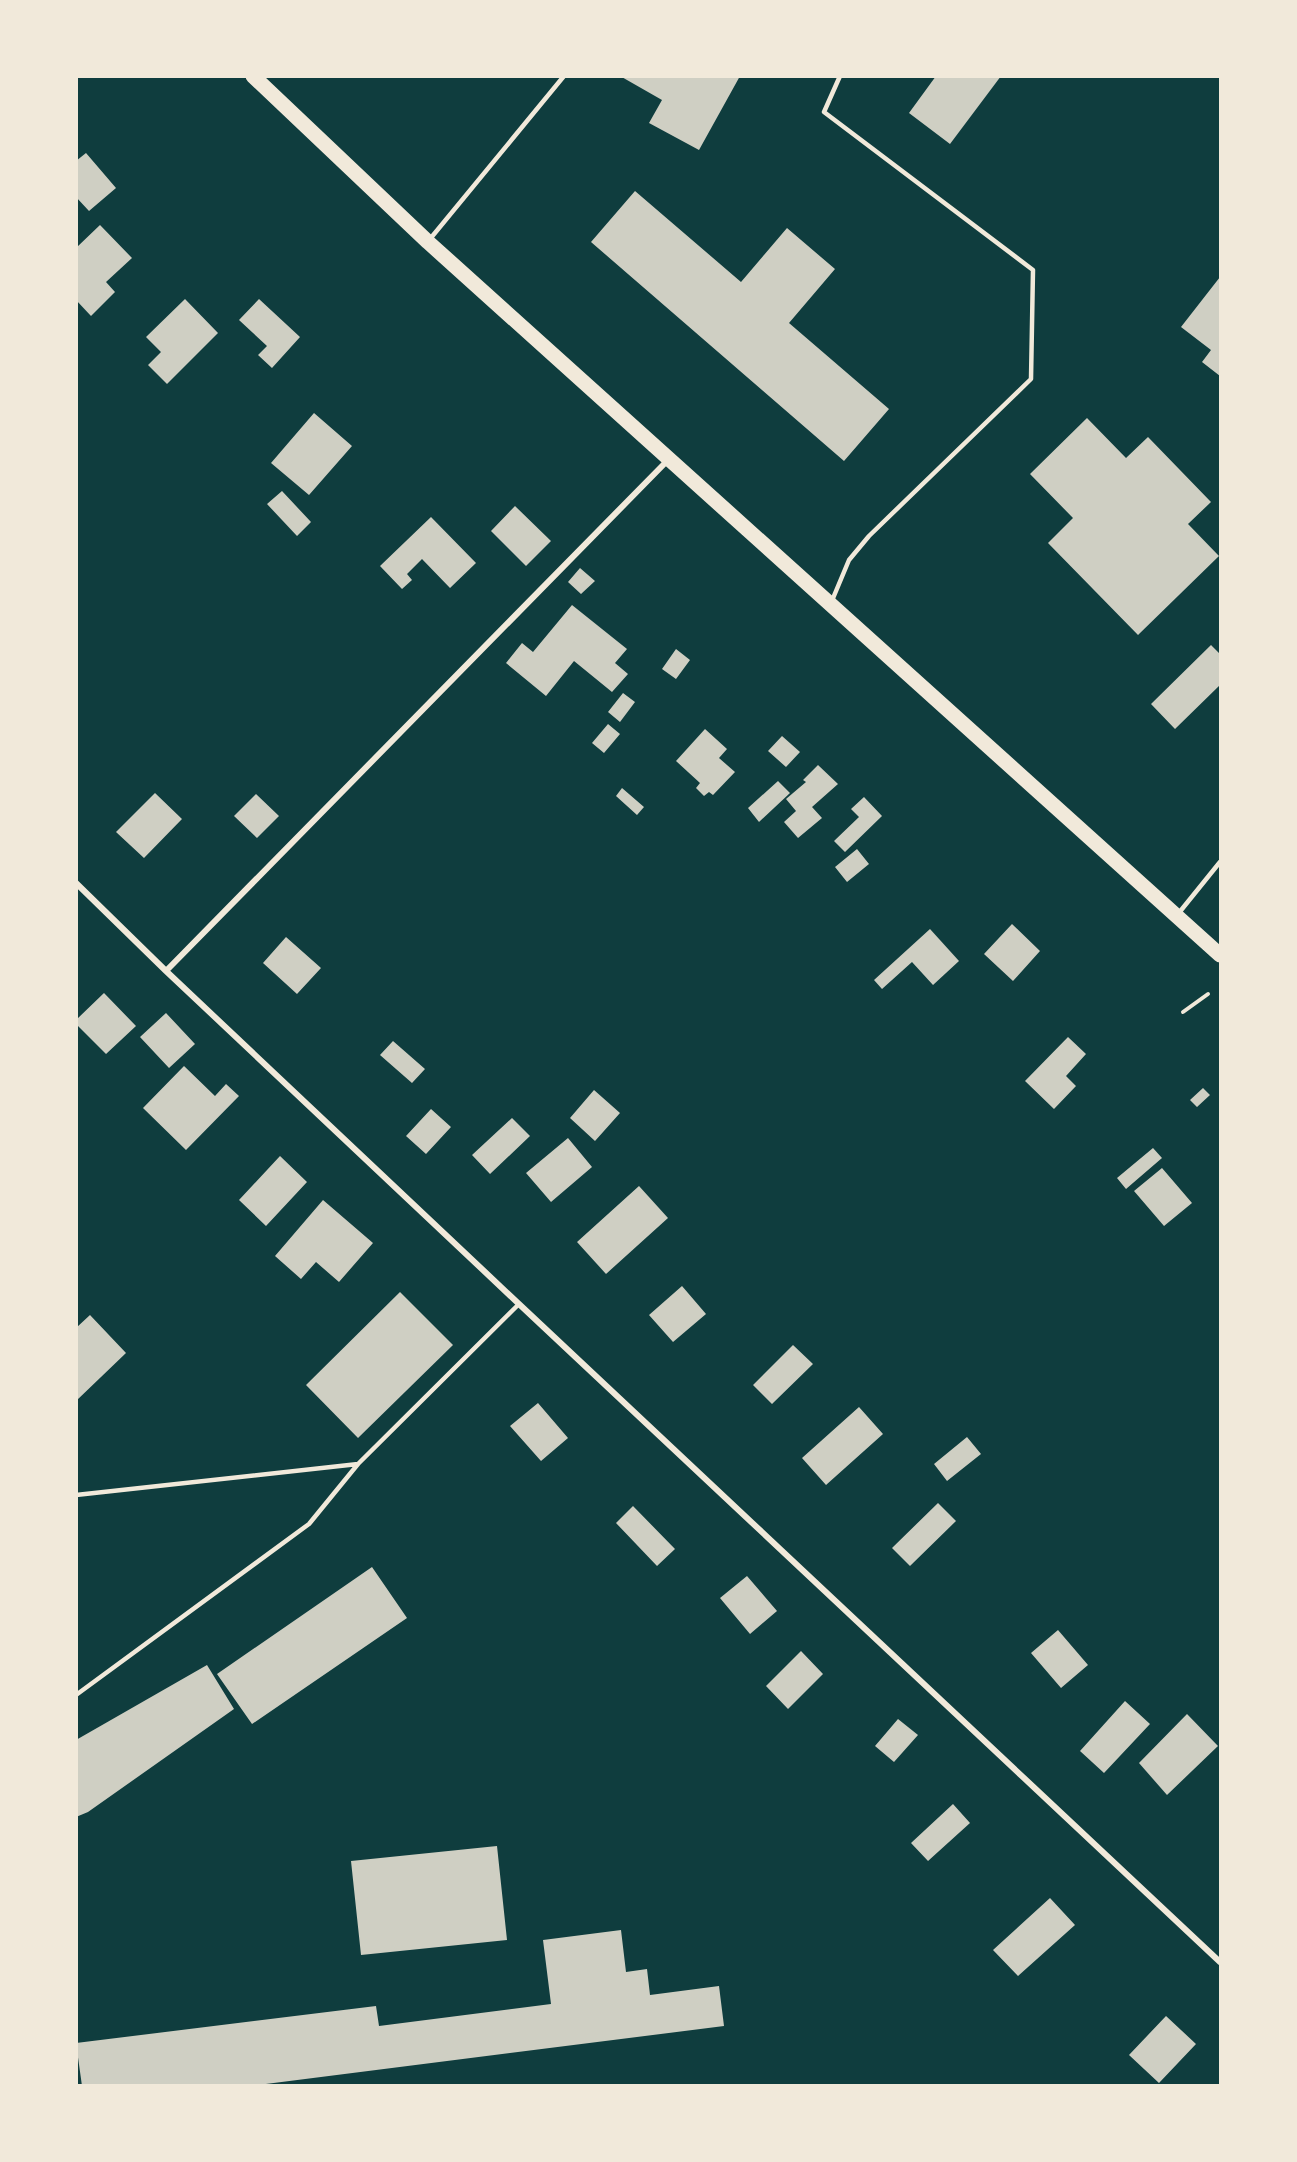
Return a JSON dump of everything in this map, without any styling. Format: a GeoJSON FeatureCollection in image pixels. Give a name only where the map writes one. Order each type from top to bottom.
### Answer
{"type":"FeatureCollection","features":[{"type":"Feature","properties":{"kind":"main road"},"geometry":{"type":"LineString","coordinates":[[253,76],[428,242],[668,460],[1221,955]]}},
{"type":"Feature","properties":{"kind":"street"},"geometry":{"type":"LineString","coordinates":[[166,971],[668,460]]}},
{"type":"Feature","properties":{"kind":"street"},"geometry":{"type":"LineString","coordinates":[[76,883],[519,1304],[1221,1962]]}},
{"type":"Feature","properties":{"kind":"lane"},"geometry":{"type":"LineString","coordinates":[[428,242],[564,76]]}},
{"type":"Feature","properties":{"kind":"lane"},"geometry":{"type":"LineString","coordinates":[[830,605],[849,561],[869,536],[1031,379],[1033,270],[824,112],[840,76]]}},
{"type":"Feature","properties":{"kind":"lane"},"geometry":{"type":"LineString","coordinates":[[1176,916],[1221,862]]}},
{"type":"Feature","properties":{"kind":"lane"},"geometry":{"type":"LineString","coordinates":[[76,1695],[309,1524],[358,1464],[519,1304]]}},
{"type":"Feature","properties":{"kind":"lane"},"geometry":{"type":"LineString","coordinates":[[76,1496],[358,1464]]}},
{"type":"Feature","properties":{"kind":"path"},"geometry":{"type":"LineString","coordinates":[[1183,1012],[1208,994]]}},
{"type":"Feature","properties":{"kind":"building"},"geometry":{"type":"Polygon","coordinates":[[[620,76],[740,76],[699,150],[649,123],[662,100],[620,76]]]}},
{"type":"Feature","properties":{"kind":"building"},"geometry":{"type":"Polygon","coordinates":[[[936,76],[1001,76],[950,144],[909,113],[936,76]]]}},
{"type":"Feature","properties":{"kind":"building"},"geometry":{"type":"Polygon","coordinates":[[[86,153],[116,188],[89,211],[76,197],[76,161],[86,153]]]}},
{"type":"Feature","properties":{"kind":"building"},"geometry":{"type":"Polygon","coordinates":[[[635,191],[741,282],[787,228],[835,269],[789,323],[889,409],[844,461],[591,242],[635,191]]]}},
{"type":"Feature","properties":{"kind":"building"},"geometry":{"type":"Polygon","coordinates":[[[100,225],[132,258],[106,282],[115,292],[91,316],[76,300],[76,248],[100,225]]]}},
{"type":"Feature","properties":{"kind":"building"},"geometry":{"type":"Polygon","coordinates":[[[1220,277],[1220,376],[1202,362],[1211,350],[1181,327],[1220,277]]]}},
{"type":"Feature","properties":{"kind":"building"},"geometry":{"type":"Polygon","coordinates":[[[185,299],[218,333],[167,384],[148,365],[161,352],[146,337],[185,299]]]}},
{"type":"Feature","properties":{"kind":"building"},"geometry":{"type":"Polygon","coordinates":[[[259,299],[300,337],[272,368],[258,355],[267,346],[239,320],[259,299]]]}},
{"type":"Feature","properties":{"kind":"building"},"geometry":{"type":"Polygon","coordinates":[[[314,413],[352,446],[309,495],[271,463],[314,413]]]}},
{"type":"Feature","properties":{"kind":"building"},"geometry":{"type":"Polygon","coordinates":[[[1087,418],[1126,458],[1148,437],[1211,502],[1188,524],[1219,556],[1138,635],[1048,543],[1073,518],[1030,474],[1087,418]]]}},
{"type":"Feature","properties":{"kind":"building"},"geometry":{"type":"Polygon","coordinates":[[[282,491],[311,522],[297,536],[267,504],[282,491]]]}},
{"type":"Feature","properties":{"kind":"building"},"geometry":{"type":"Polygon","coordinates":[[[515,506],[551,541],[526,566],[491,531],[515,506]]]}},
{"type":"Feature","properties":{"kind":"building"},"geometry":{"type":"Polygon","coordinates":[[[431,517],[476,563],[450,588],[422,559],[407,574],[412,580],[402,589],[380,566],[431,517]]]}},
{"type":"Feature","properties":{"kind":"building"},"geometry":{"type":"Polygon","coordinates":[[[580,568],[595,581],[581,594],[568,582],[580,568]]]}},
{"type":"Feature","properties":{"kind":"building"},"geometry":{"type":"Polygon","coordinates":[[[572,605],[627,649],[615,663],[628,674],[612,692],[574,661],[546,696],[506,663],[522,643],[533,652],[572,605]]]}},
{"type":"Feature","properties":{"kind":"building"},"geometry":{"type":"Polygon","coordinates":[[[1211,645],[1220,654],[1220,685],[1175,729],[1151,704],[1211,645]]]}},
{"type":"Feature","properties":{"kind":"building"},"geometry":{"type":"Polygon","coordinates":[[[676,649],[690,660],[676,679],[662,669],[676,649]]]}},
{"type":"Feature","properties":{"kind":"building"},"geometry":{"type":"Polygon","coordinates":[[[623,693],[635,702],[620,722],[608,712],[623,693]]]}},
{"type":"Feature","properties":{"kind":"building"},"geometry":{"type":"Polygon","coordinates":[[[608,724],[620,734],[604,753],[592,743],[608,724]]]}},
{"type":"Feature","properties":{"kind":"building"},"geometry":{"type":"Polygon","coordinates":[[[705,729],[727,749],[719,758],[735,772],[713,795],[709,792],[704,796],[696,788],[700,783],[676,761],[705,729]]]}},
{"type":"Feature","properties":{"kind":"building"},"geometry":{"type":"Polygon","coordinates":[[[782,736],[800,752],[786,767],[768,751],[782,736]]]}},
{"type":"Feature","properties":{"kind":"building"},"geometry":{"type":"Polygon","coordinates":[[[818,765],[838,784],[812,807],[822,818],[798,838],[784,822],[796,811],[786,799],[806,782],[803,780],[818,765]]]}},
{"type":"Feature","properties":{"kind":"building"},"geometry":{"type":"Polygon","coordinates":[[[778,781],[790,793],[759,822],[748,808],[778,781]]]}},
{"type":"Feature","properties":{"kind":"building"},"geometry":{"type":"Polygon","coordinates":[[[622,788],[644,807],[637,815],[616,796],[622,788]]]}},
{"type":"Feature","properties":{"kind":"building"},"geometry":{"type":"Polygon","coordinates":[[[155,793],[182,819],[144,858],[116,832],[155,793]]]}},
{"type":"Feature","properties":{"kind":"building"},"geometry":{"type":"Polygon","coordinates":[[[256,794],[279,816],[257,838],[234,816],[256,794]]]}},
{"type":"Feature","properties":{"kind":"building"},"geometry":{"type":"Polygon","coordinates":[[[864,797],[882,816],[845,852],[834,841],[859,817],[851,809],[864,797]]]}},
{"type":"Feature","properties":{"kind":"building"},"geometry":{"type":"Polygon","coordinates":[[[857,849],[869,864],[847,882],[835,867],[857,849]]]}},
{"type":"Feature","properties":{"kind":"building"},"geometry":{"type":"Polygon","coordinates":[[[1012,924],[1040,951],[1013,981],[984,954],[1012,924]]]}},
{"type":"Feature","properties":{"kind":"building"},"geometry":{"type":"Polygon","coordinates":[[[930,929],[959,961],[933,985],[912,962],[882,989],[874,980],[930,929]]]}},
{"type":"Feature","properties":{"kind":"building"},"geometry":{"type":"Polygon","coordinates":[[[286,937],[321,968],[297,994],[263,963],[286,937]]]}},
{"type":"Feature","properties":{"kind":"building"},"geometry":{"type":"Polygon","coordinates":[[[104,993],[136,1026],[106,1054],[76,1024],[76,1020],[104,993]]]}},
{"type":"Feature","properties":{"kind":"building"},"geometry":{"type":"Polygon","coordinates":[[[166,1013],[195,1044],[169,1068],[140,1037],[166,1013]]]}},
{"type":"Feature","properties":{"kind":"building"},"geometry":{"type":"Polygon","coordinates":[[[1068,1037],[1086,1054],[1066,1076],[1076,1086],[1054,1109],[1025,1081],[1068,1037]]]}},
{"type":"Feature","properties":{"kind":"building"},"geometry":{"type":"Polygon","coordinates":[[[393,1041],[425,1069],[412,1083],[380,1055],[393,1041]]]}},
{"type":"Feature","properties":{"kind":"building"},"geometry":{"type":"Polygon","coordinates":[[[184,1066],[215,1096],[226,1084],[239,1096],[186,1150],[143,1108],[184,1066]]]}},
{"type":"Feature","properties":{"kind":"building"},"geometry":{"type":"Polygon","coordinates":[[[1203,1088],[1210,1095],[1197,1107],[1190,1100],[1203,1088]]]}},
{"type":"Feature","properties":{"kind":"building"},"geometry":{"type":"Polygon","coordinates":[[[594,1090],[620,1113],[595,1141],[570,1118],[594,1090]]]}},
{"type":"Feature","properties":{"kind":"building"},"geometry":{"type":"Polygon","coordinates":[[[431,1109],[451,1127],[426,1154],[406,1136],[431,1109]]]}},
{"type":"Feature","properties":{"kind":"building"},"geometry":{"type":"Polygon","coordinates":[[[512,1118],[530,1136],[490,1174],[472,1155],[512,1118]]]}},
{"type":"Feature","properties":{"kind":"building"},"geometry":{"type":"Polygon","coordinates":[[[568,1138],[592,1167],[551,1202],[526,1173],[568,1138]]]}},
{"type":"Feature","properties":{"kind":"building"},"geometry":{"type":"Polygon","coordinates":[[[1153,1148],[1162,1158],[1126,1189],[1117,1178],[1153,1148]]]}},
{"type":"Feature","properties":{"kind":"building"},"geometry":{"type":"Polygon","coordinates":[[[280,1156],[307,1182],[266,1226],[239,1200],[280,1156]]]}},
{"type":"Feature","properties":{"kind":"building"},"geometry":{"type":"Polygon","coordinates":[[[1162,1168],[1192,1203],[1164,1226],[1134,1191],[1162,1168]]]}},
{"type":"Feature","properties":{"kind":"building"},"geometry":{"type":"Polygon","coordinates":[[[639,1186],[668,1218],[606,1274],[577,1242],[639,1186]]]}},
{"type":"Feature","properties":{"kind":"building"},"geometry":{"type":"Polygon","coordinates":[[[323,1200],[373,1243],[339,1282],[316,1262],[301,1279],[275,1256],[323,1200]]]}},
{"type":"Feature","properties":{"kind":"building"},"geometry":{"type":"Polygon","coordinates":[[[682,1286],[706,1314],[673,1342],[649,1315],[682,1286]]]}},
{"type":"Feature","properties":{"kind":"building"},"geometry":{"type":"Polygon","coordinates":[[[400,1292],[453,1345],[358,1438],[306,1385],[400,1292]]]}},
{"type":"Feature","properties":{"kind":"building"},"geometry":{"type":"Polygon","coordinates":[[[90,1315],[126,1353],[76,1401],[76,1328],[90,1315]]]}},
{"type":"Feature","properties":{"kind":"building"},"geometry":{"type":"Polygon","coordinates":[[[793,1345],[813,1364],[772,1404],[753,1385],[793,1345]]]}},
{"type":"Feature","properties":{"kind":"building"},"geometry":{"type":"Polygon","coordinates":[[[538,1403],[568,1438],[541,1461],[510,1426],[538,1403]]]}},
{"type":"Feature","properties":{"kind":"building"},"geometry":{"type":"Polygon","coordinates":[[[859,1407],[883,1434],[826,1485],[802,1458],[859,1407]]]}},
{"type":"Feature","properties":{"kind":"building"},"geometry":{"type":"Polygon","coordinates":[[[967,1437],[981,1454],[947,1481],[934,1464],[967,1437]]]}},
{"type":"Feature","properties":{"kind":"building"},"geometry":{"type":"Polygon","coordinates":[[[938,1503],[956,1521],[910,1566],[892,1548],[938,1503]]]}},
{"type":"Feature","properties":{"kind":"building"},"geometry":{"type":"Polygon","coordinates":[[[633,1506],[675,1549],[657,1566],[616,1523],[633,1506]]]}},
{"type":"Feature","properties":{"kind":"building"},"geometry":{"type":"Polygon","coordinates":[[[372,1567],[407,1618],[252,1724],[217,1674],[372,1567]]]}},
{"type":"Feature","properties":{"kind":"building"},"geometry":{"type":"Polygon","coordinates":[[[747,1576],[777,1611],[750,1634],[720,1598],[747,1576]]]}},
{"type":"Feature","properties":{"kind":"building"},"geometry":{"type":"Polygon","coordinates":[[[1058,1630],[1088,1665],[1061,1688],[1031,1653],[1058,1630]]]}},
{"type":"Feature","properties":{"kind":"building"},"geometry":{"type":"Polygon","coordinates":[[[801,1651],[823,1674],[788,1709],[766,1686],[801,1651]]]}},
{"type":"Feature","properties":{"kind":"building"},"geometry":{"type":"Polygon","coordinates":[[[207,1665],[234,1709],[88,1812],[76,1817],[76,1740],[207,1665]]]}},
{"type":"Feature","properties":{"kind":"building"},"geometry":{"type":"Polygon","coordinates":[[[1125,1701],[1150,1724],[1104,1773],[1080,1751],[1125,1701]]]}},
{"type":"Feature","properties":{"kind":"building"},"geometry":{"type":"Polygon","coordinates":[[[1187,1714],[1218,1746],[1167,1795],[1139,1763],[1187,1714]]]}},
{"type":"Feature","properties":{"kind":"building"},"geometry":{"type":"Polygon","coordinates":[[[898,1719],[918,1735],[894,1762],[875,1746],[898,1719]]]}},
{"type":"Feature","properties":{"kind":"building"},"geometry":{"type":"Polygon","coordinates":[[[953,1804],[970,1823],[928,1861],[911,1843],[953,1804]]]}},
{"type":"Feature","properties":{"kind":"building"},"geometry":{"type":"Polygon","coordinates":[[[497,1846],[507,1940],[361,1955],[351,1861],[497,1846]]]}},
{"type":"Feature","properties":{"kind":"building"},"geometry":{"type":"Polygon","coordinates":[[[1050,1898],[1075,1925],[1018,1976],[993,1950],[1050,1898]]]}},
{"type":"Feature","properties":{"kind":"building"},"geometry":{"type":"Polygon","coordinates":[[[621,1930],[626,1972],[647,1969],[650,1995],[719,1986],[724,2026],[250,2086],[82,2086],[76,2043],[376,2006],[379,2026],[551,2004],[543,1940],[621,1930]]]}},
{"type":"Feature","properties":{"kind":"building"},"geometry":{"type":"Polygon","coordinates":[[[1166,2016],[1196,2044],[1159,2083],[1129,2055],[1166,2016]]]}}]}
